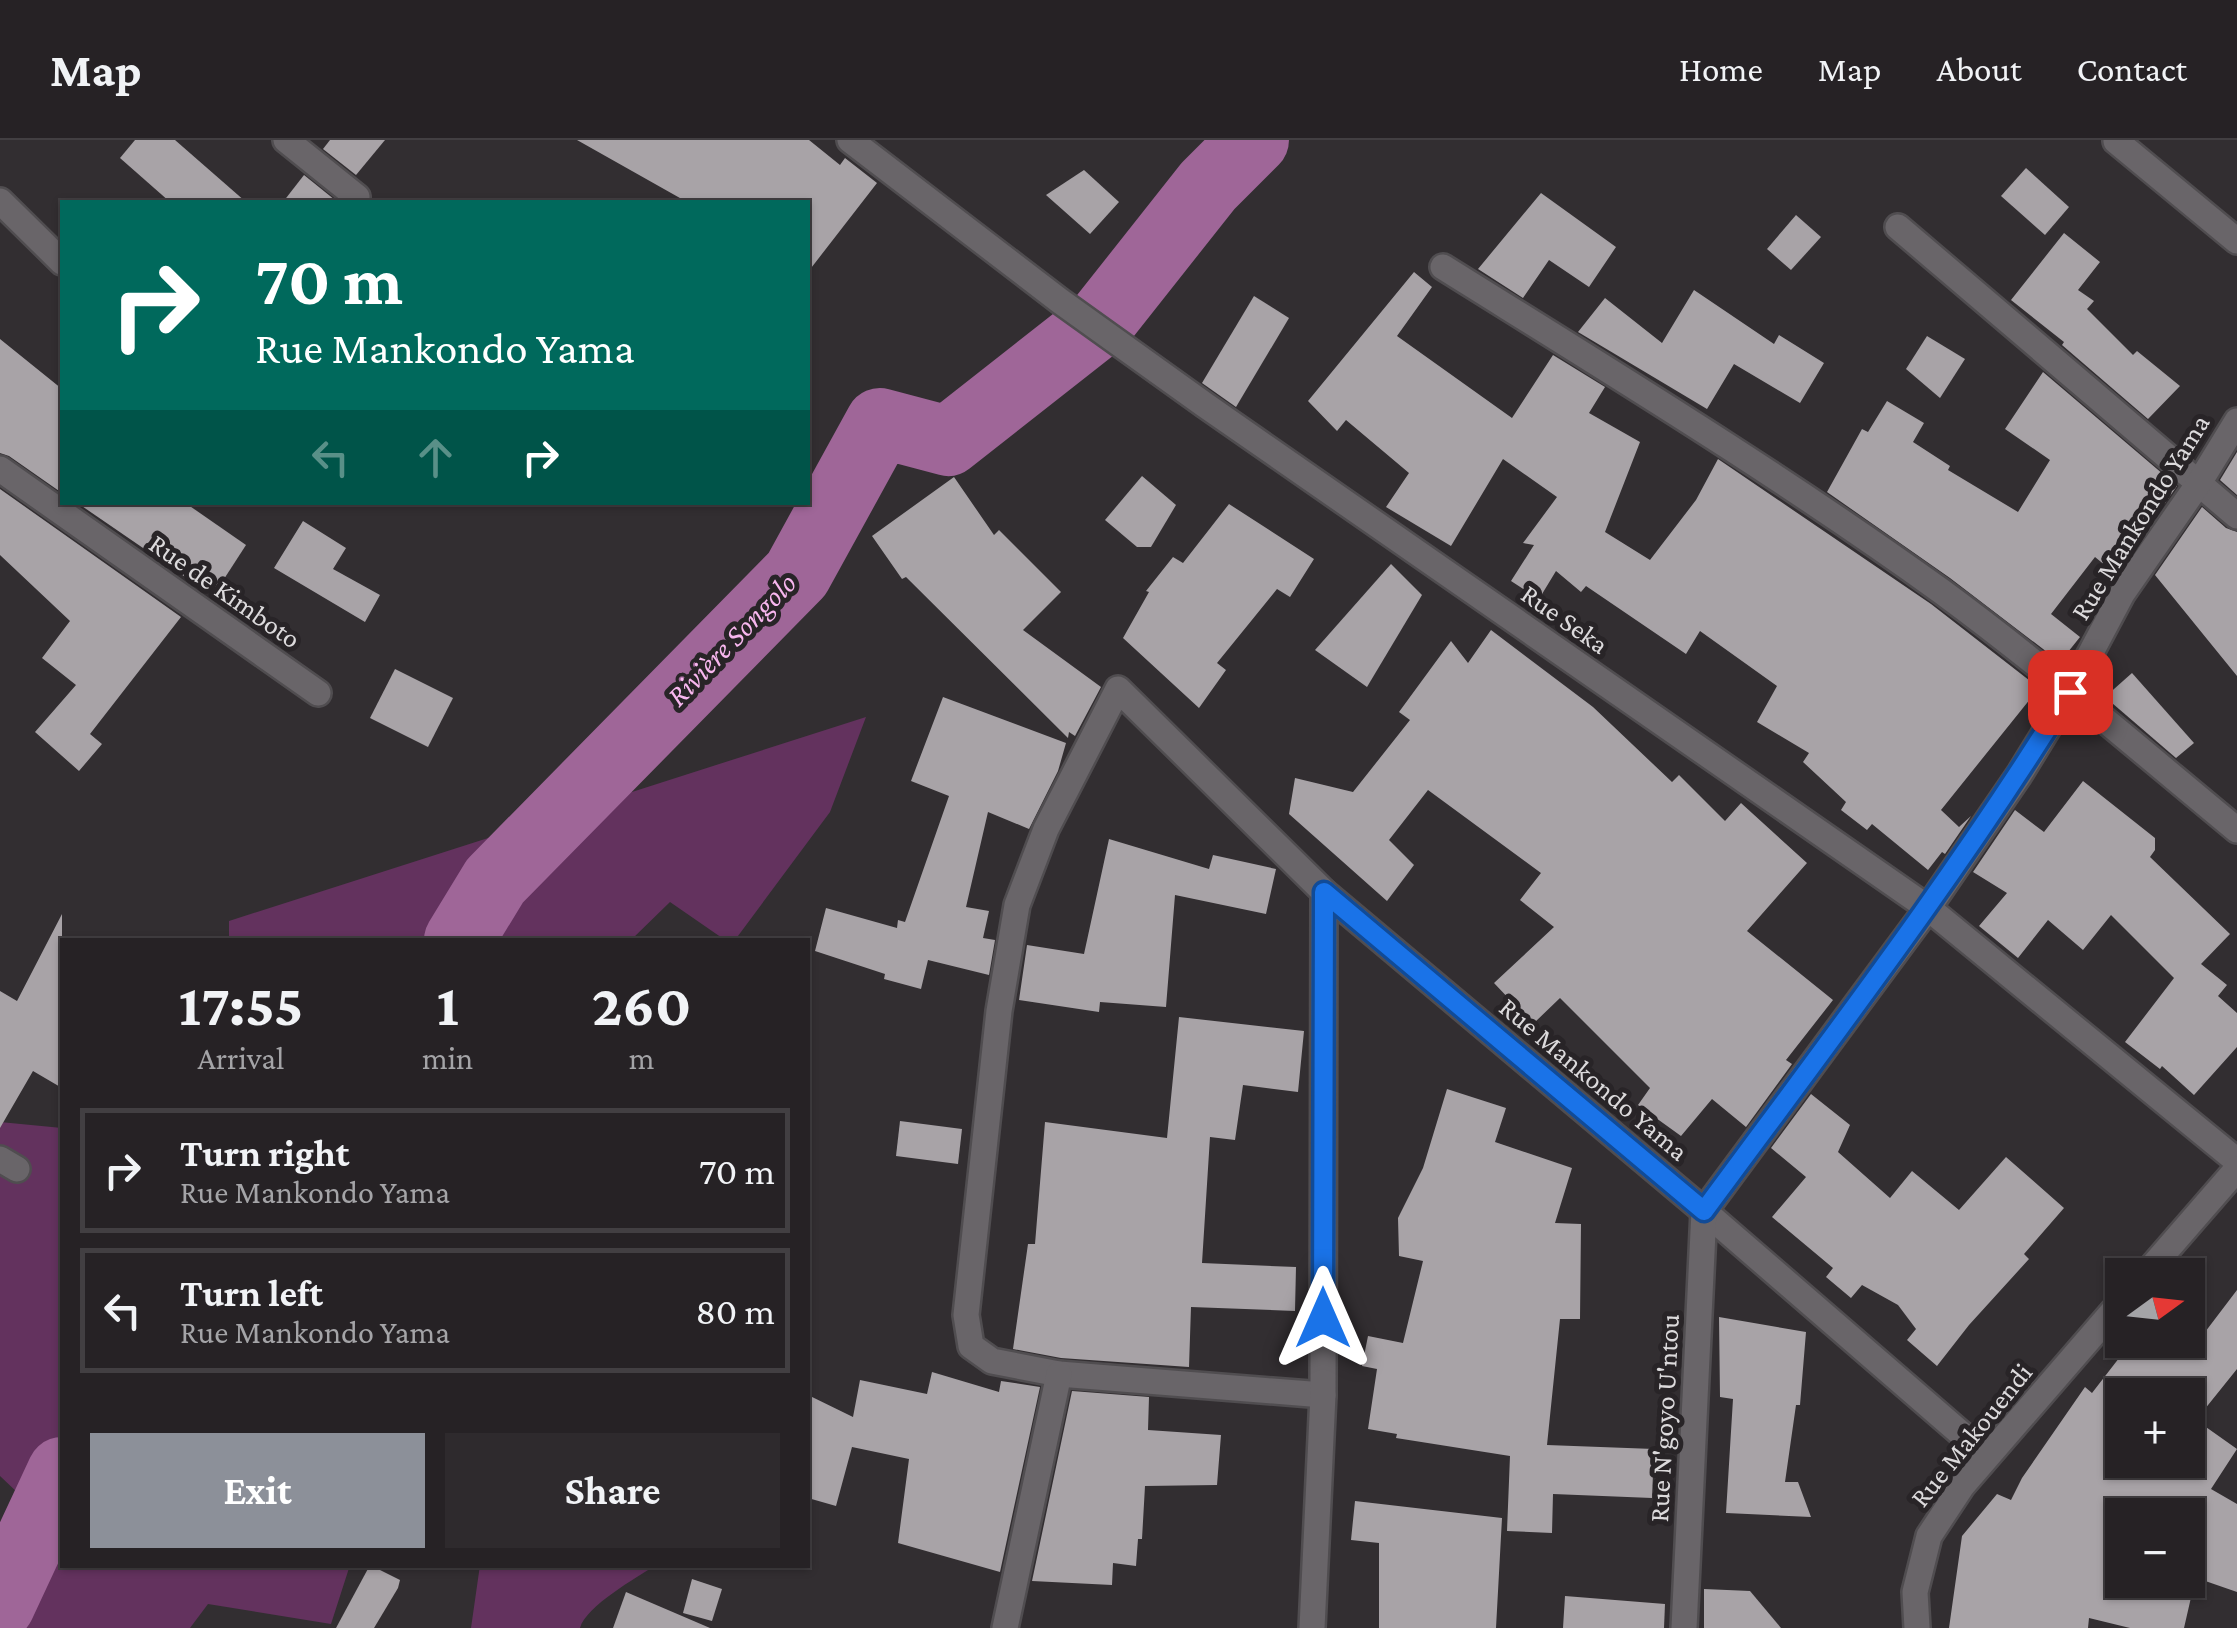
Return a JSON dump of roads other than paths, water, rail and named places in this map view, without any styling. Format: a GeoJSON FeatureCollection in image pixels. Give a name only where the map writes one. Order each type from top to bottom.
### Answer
{"type":"FeatureCollection","features":[{"type":"Feature","properties":{"kind":"street"},"geometry":{"type":"LineString","coordinates":[[286,140],[357,197]]}},
{"type":"Feature","properties":{"kind":"street","name":"Rue Seka"},"geometry":{"type":"LineString","coordinates":[[850,140],[1060,302],[1928,908],[2237,1160]]}},
{"type":"Feature","properties":{"kind":"street"},"geometry":{"type":"LineString","coordinates":[[2116,141],[2237,241]]}},
{"type":"Feature","properties":{"kind":"street"},"geometry":{"type":"LineString","coordinates":[[0,201],[60,260]]}},
{"type":"Feature","properties":{"kind":"street"},"geometry":{"type":"LineString","coordinates":[[1898,227],[2237,516]]}},
{"type":"Feature","properties":{"kind":"street"},"geometry":{"type":"LineString","coordinates":[[1443,266],[1794,488],[1939,590],[2237,830]]}},
{"type":"Feature","properties":{"kind":"street","name":"Rue Mankondo Yama"},"geometry":{"type":"LineString","coordinates":[[1058,1374],[992,1361],[971,1346],[966,1315],[999,1012],[1018,905],[1046,829],[1118,689],[1324,892],[1704,1211],[1928,908],[2019,775],[2070,692],[2122,594],[2237,421]]}},
{"type":"Feature","properties":{"kind":"street","name":"Rue de Kimboto"},"geometry":{"type":"LineString","coordinates":[[0,468],[318,693]]}},
{"type":"Feature","properties":{"kind":"street"},"geometry":{"type":"LineString","coordinates":[[1312,1628],[1323,1395],[1324,892]]}},
{"type":"Feature","properties":{"kind":"street"},"geometry":{"type":"LineString","coordinates":[[2160,1258],[2237,1169]]}},
{"type":"Feature","properties":{"kind":"street"},"geometry":{"type":"LineString","coordinates":[[1704,1211],[1987,1456]]}},
{"type":"Feature","properties":{"kind":"street","name":"Rue N'goyo U'ntou"},"geometry":{"type":"LineString","coordinates":[[1684,1628],[1704,1211]]}},
{"type":"Feature","properties":{"kind":"street","name":"Rue Makouendi"},"geometry":{"type":"LineString","coordinates":[[1917,1628],[1915,1592],[1929,1536],[1962,1486],[2105,1321]]}},
{"type":"Feature","properties":{"kind":"street"},"geometry":{"type":"LineString","coordinates":[[1004,1628],[1058,1374],[1323,1395]]}},
{"type":"Feature","properties":{"kind":"waterway","name":"Rivière Songolo"},"geometry":{"type":"LineString","coordinates":[[460,938],[495,881],[797,574],[880,423],[948,441],[1102,320],[1208,186],[1254,140]]}},
{"type":"Feature","properties":{"kind":"waterway","name":"Rivière Songolo"},"geometry":{"type":"LineString","coordinates":[[0,1605],[60,1476]]}}]}
